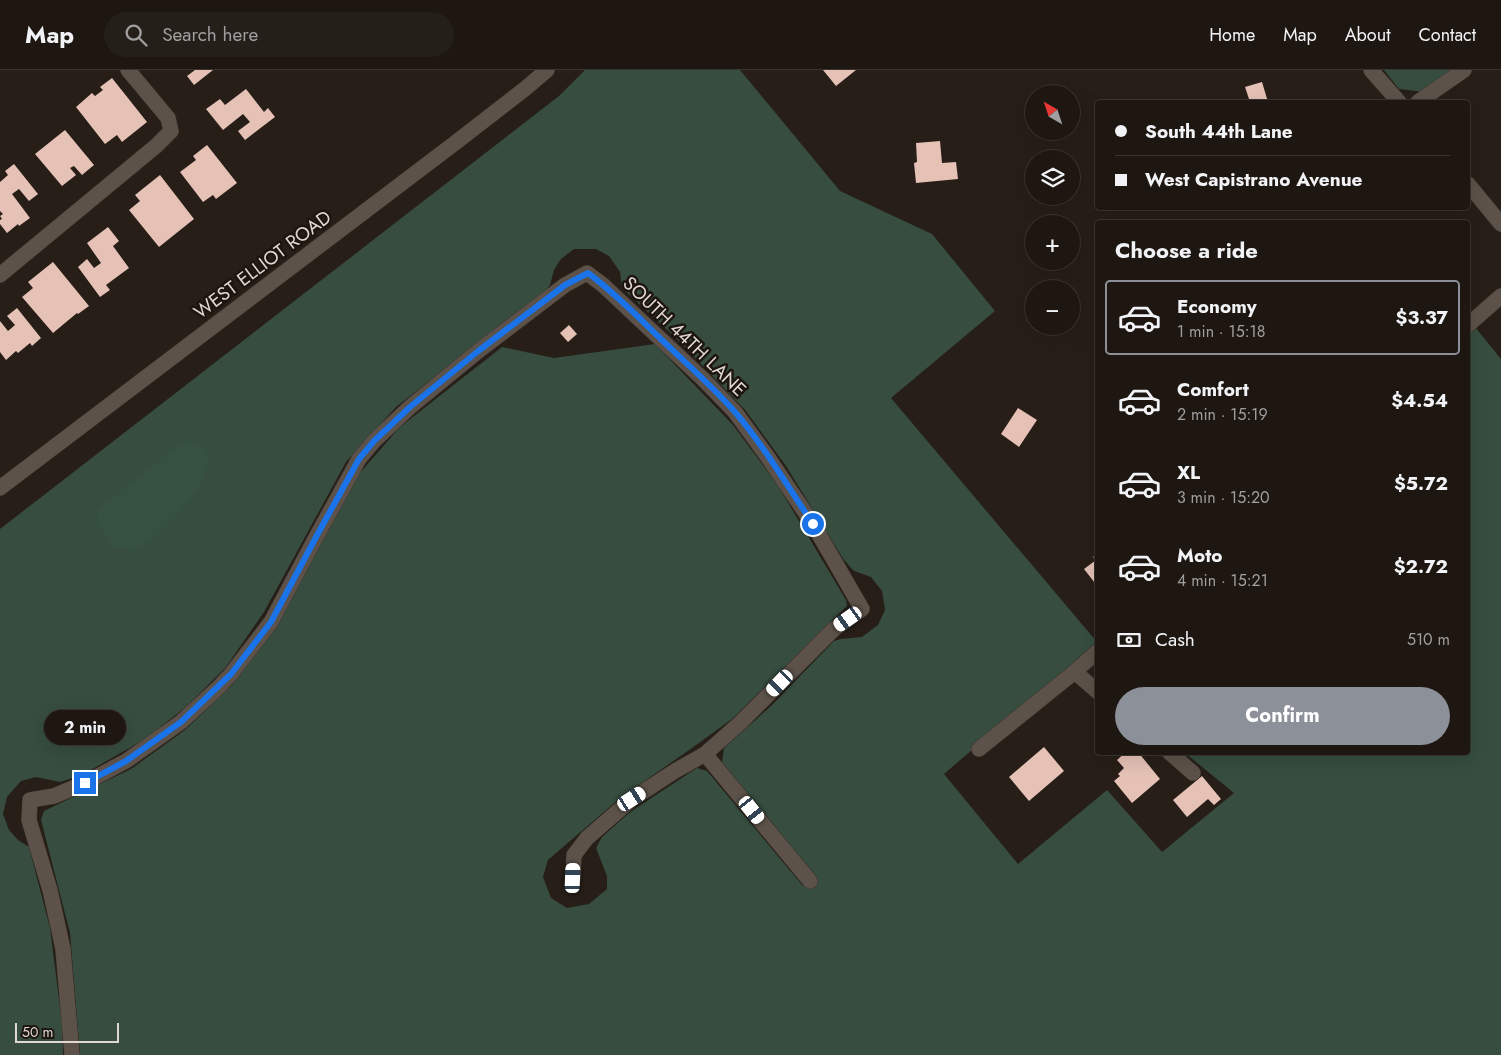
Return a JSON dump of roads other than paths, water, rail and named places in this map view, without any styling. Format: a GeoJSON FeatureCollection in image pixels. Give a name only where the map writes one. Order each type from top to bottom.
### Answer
{"type":"FeatureCollection","features":[{"type":"Feature","properties":{"kind":"street"},"geometry":{"type":"LineString","coordinates":[[0,275],[156,146],[171,131],[168,118],[128,70]]}},
{"type":"Feature","properties":{"kind":"street","name":"WEST ELLIOT ROAD"},"geometry":{"type":"LineString","coordinates":[[0,488],[462,138],[547,70]]}},
{"type":"Feature","properties":{"kind":"street"},"geometry":{"type":"LineString","coordinates":[[1371,70],[1397,100]]}},
{"type":"Feature","properties":{"kind":"street"},"geometry":{"type":"LineString","coordinates":[[1421,100],[1464,70]]}},
{"type":"Feature","properties":{"kind":"street"},"geometry":{"type":"LineString","coordinates":[[1470,186],[1501,224]]}},
{"type":"Feature","properties":{"kind":"street","name":"SOUTH 44TH LANE"},"geometry":{"type":"LineString","coordinates":[[72,1055],[63,949],[50,890],[31,825],[30,800],[54,796],[85,783],[126,761],[181,722],[219,687],[271,622],[359,459],[374,441],[410,407],[477,352],[565,285],[588,273],[674,352],[735,412],[768,456],[813,524],[862,609],[834,629],[740,723],[706,754]]}},
{"type":"Feature","properties":{"kind":"street"},"geometry":{"type":"LineString","coordinates":[[1470,323],[1501,296]]}},
{"type":"Feature","properties":{"kind":"street"},"geometry":{"type":"LineString","coordinates":[[979,749],[1095,654]]}},
{"type":"Feature","properties":{"kind":"street"},"geometry":{"type":"LineString","coordinates":[[1075,672],[1095,689]]}},
{"type":"Feature","properties":{"kind":"street"},"geometry":{"type":"LineString","coordinates":[[573,878],[574,855],[586,838],[632,799],[675,771],[706,754],[810,881]]}},
{"type":"Feature","properties":{"kind":"street"},"geometry":{"type":"LineString","coordinates":[[1172,755],[1193,773]]}}]}
